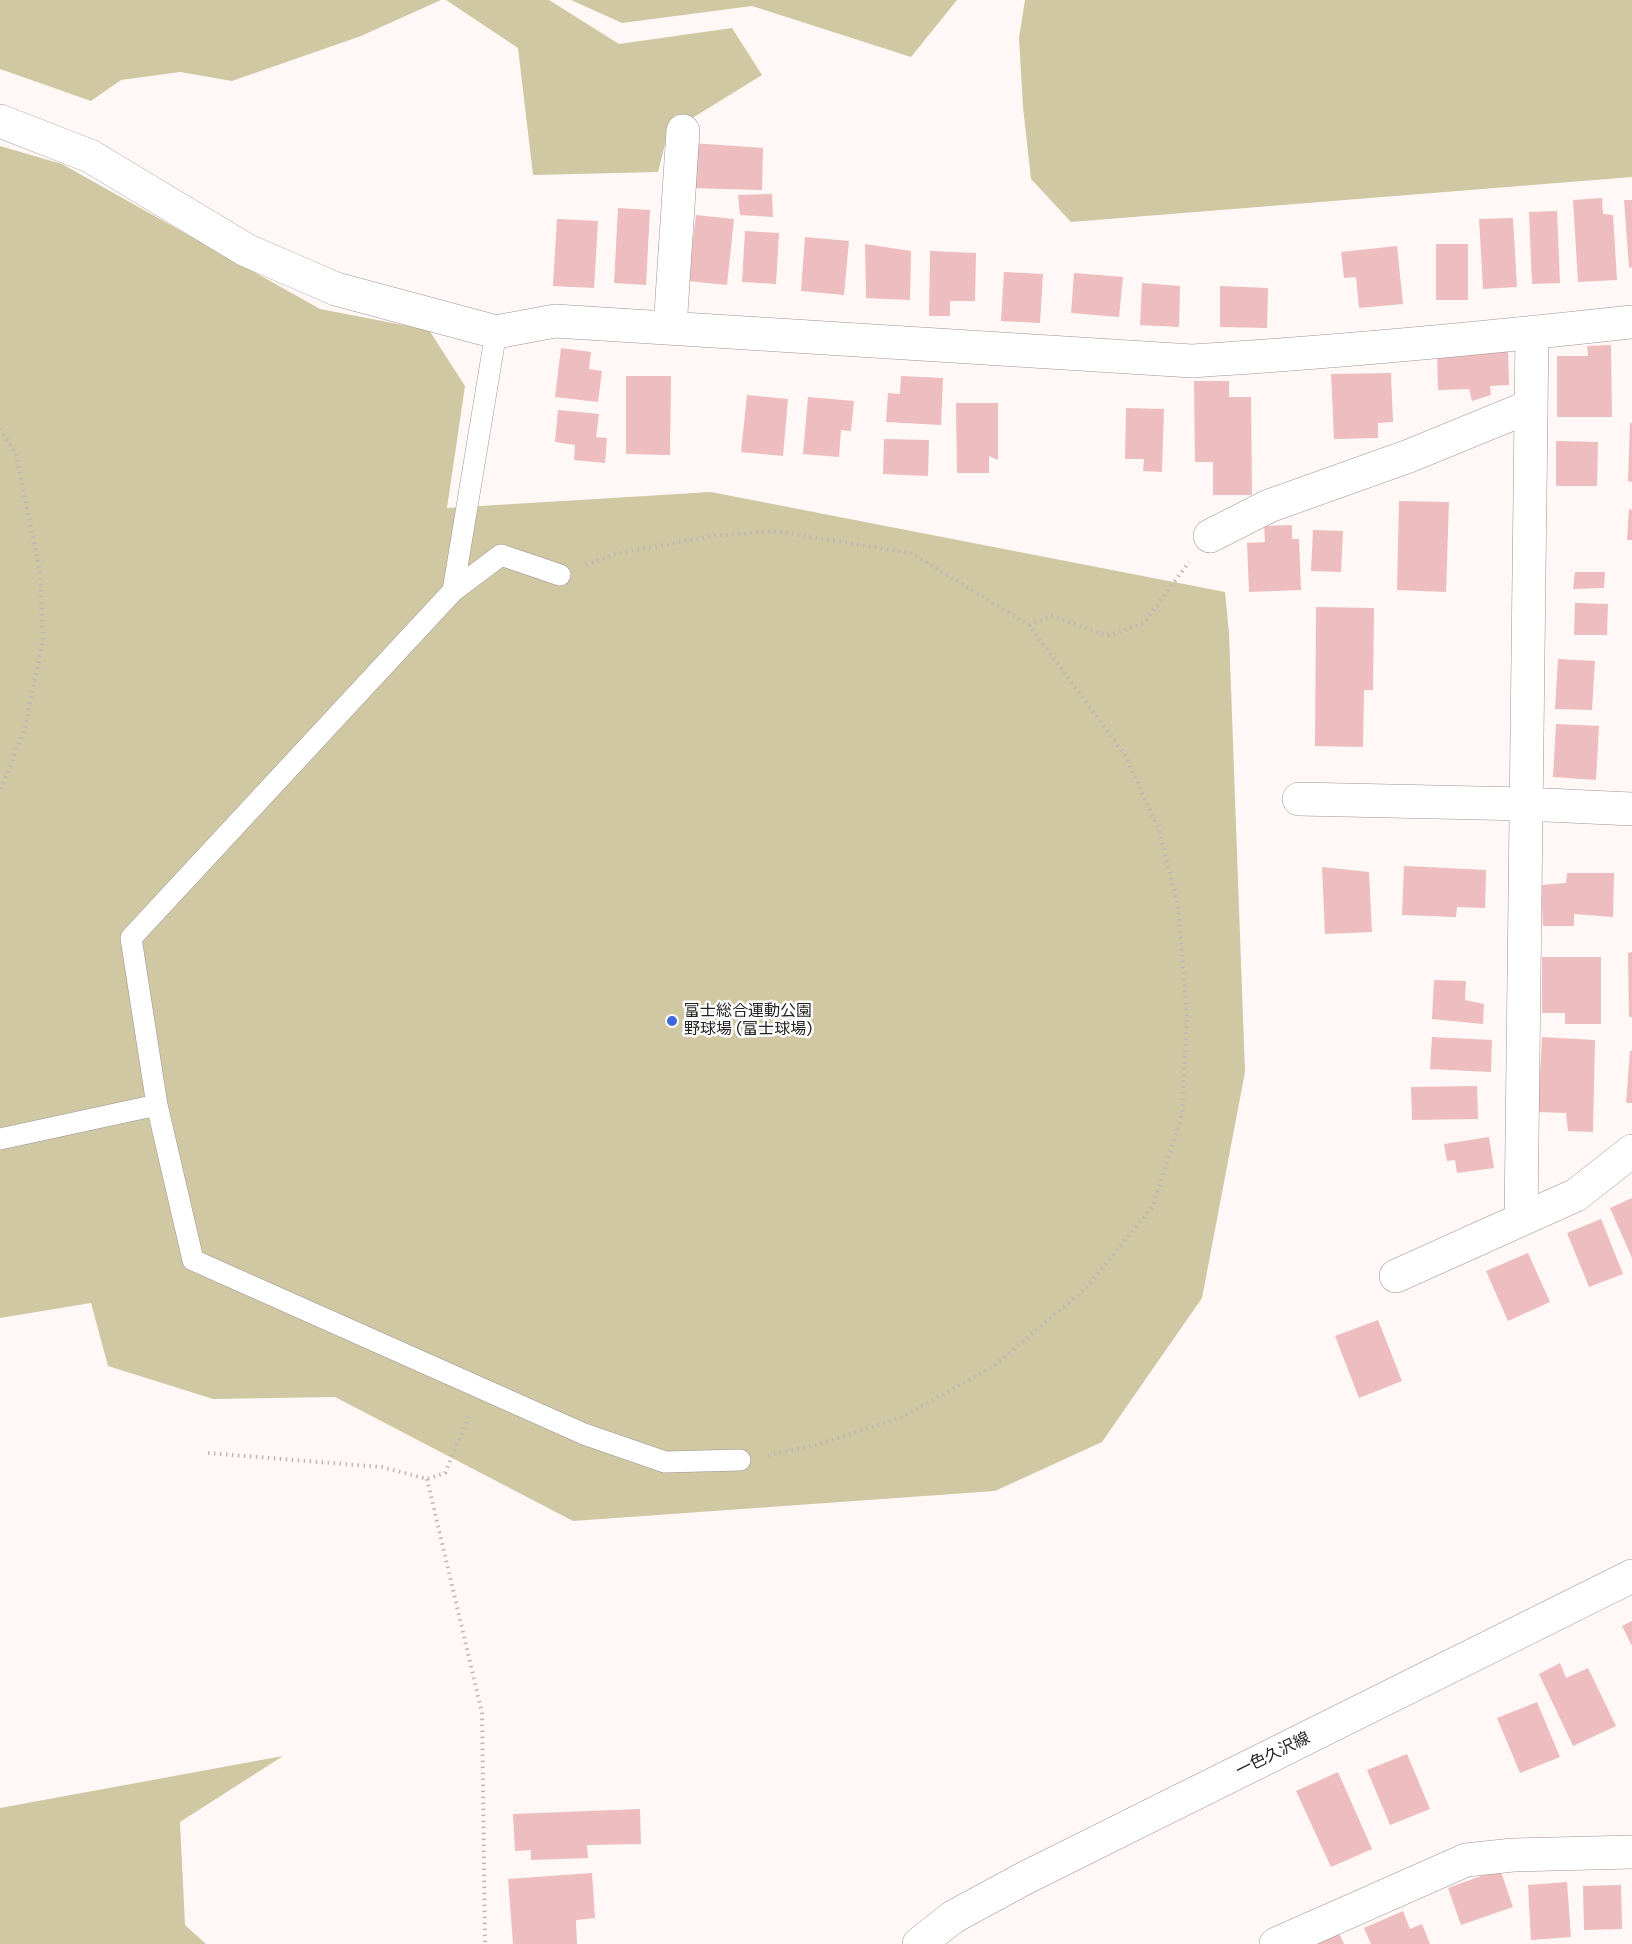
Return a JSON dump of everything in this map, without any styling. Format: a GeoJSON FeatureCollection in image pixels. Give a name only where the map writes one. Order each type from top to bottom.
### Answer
{"type":"FeatureCollection","features":[{"type":"Feature","properties":{"kind":"street"},"geometry":{"type":"LineString","coordinates":[[0,121],[90,156],[246,250],[336,289],[496,332],[555,321],[1192,361],[1532,333],[1632,322]]}},
{"type":"Feature","properties":{"kind":"street"},"geometry":{"type":"LineString","coordinates":[[670,328],[683,131]]}},
{"type":"Feature","properties":{"kind":"street"},"geometry":{"type":"LineString","coordinates":[[1521,1219],[1532,333]]}},
{"type":"Feature","properties":{"kind":"street"},"geometry":{"type":"LineString","coordinates":[[1210,536],[1269,506],[1409,456],[1531,406]]}},
{"type":"Feature","properties":{"kind":"street"},"geometry":{"type":"LineString","coordinates":[[1299,799],[1632,809]]}},
{"type":"Feature","properties":{"kind":"street"},"geometry":{"type":"LineString","coordinates":[[1396,1276],[1576,1195],[1632,1151]]}},
{"type":"Feature","properties":{"kind":"street","name":"一色久沢線"},"geometry":{"type":"LineString","coordinates":[[920,1944],[953,1917],[1025,1878],[1632,1576]]}},
{"type":"Feature","properties":{"kind":"street"},"geometry":{"type":"LineString","coordinates":[[1276,1944],[1466,1860],[1513,1855],[1632,1852]]}},
{"type":"Feature","properties":{"kind":"lane"},"geometry":{"type":"LineString","coordinates":[[453,591],[496,332]]}},
{"type":"Feature","properties":{"kind":"lane"},"geometry":{"type":"LineString","coordinates":[[560,575],[501,555],[453,591],[131,938],[157,1105],[193,1260],[584,1434],[665,1462],[740,1460]]}},
{"type":"Feature","properties":{"kind":"lane"},"geometry":{"type":"LineString","coordinates":[[0,1139],[157,1105]]}},
{"type":"Feature","properties":{"kind":"path"},"geometry":{"type":"LineString","coordinates":[[0,429],[16,454],[40,572],[43,640],[25,728],[0,791]]}},
{"type":"Feature","properties":{"kind":"path"},"geometry":{"type":"LineString","coordinates":[[560,575],[618,553],[715,536],[772,531],[911,553],[1029,625],[1125,755],[1159,830],[1178,906],[1187,1018],[1182,1114],[1153,1206],[1087,1287],[994,1366],[902,1417],[817,1445],[740,1460]]}},
{"type":"Feature","properties":{"kind":"path"},"geometry":{"type":"LineString","coordinates":[[1029,625],[1052,616],[1107,636],[1144,622],[1210,536]]}},
{"type":"Feature","properties":{"kind":"path"},"geometry":{"type":"LineString","coordinates":[[208,1453],[382,1467],[428,1479],[445,1473],[481,1388]]}},
{"type":"Feature","properties":{"kind":"path"},"geometry":{"type":"LineString","coordinates":[[428,1479],[482,1713],[485,1944]]}},
{"type":"Feature","properties":{"kind":"shaded area"},"geometry":{"type":"Polygon","coordinates":[[[0,0],[441,0],[361,36],[232,81],[180,72],[121,80],[91,101],[0,69],[0,0]]]}},
{"type":"Feature","properties":{"kind":"shaded area"},"geometry":{"type":"Polygon","coordinates":[[[446,0],[549,0],[619,44],[732,28],[762,75],[668,133],[658,172],[533,175],[518,48],[446,0]]]}},
{"type":"Feature","properties":{"kind":"shaded area"},"geometry":{"type":"Polygon","coordinates":[[[571,0],[957,0],[911,57],[752,6],[622,23],[571,0]]]}},
{"type":"Feature","properties":{"kind":"shaded area"},"geometry":{"type":"Polygon","coordinates":[[[1025,0],[1632,0],[1632,177],[1071,222],[1031,179],[1023,107],[1019,38],[1025,0]]]}},
{"type":"Feature","properties":{"kind":"shaded area"},"geometry":{"type":"Polygon","coordinates":[[[0,146],[62,164],[320,309],[429,330],[465,386],[447,508],[711,492],[1225,592],[1229,633],[1245,1072],[1202,1298],[1102,1442],[995,1491],[573,1521],[335,1397],[213,1399],[108,1366],[91,1303],[0,1318],[0,146]]]}},
{"type":"Feature","properties":{"kind":"shaded area"},"geometry":{"type":"Polygon","coordinates":[[[283,1756],[180,1822],[185,1925],[206,1944],[0,1944],[0,1808],[283,1756]]]}},
{"type":"Feature","properties":{"kind":"building"},"geometry":{"type":"Polygon","coordinates":[[[692,143],[763,148],[762,190],[690,188],[692,143]]]}},
{"type":"Feature","properties":{"kind":"building"},"geometry":{"type":"Polygon","coordinates":[[[772,194],[773,217],[740,215],[738,195],[772,194]]]}},
{"type":"Feature","properties":{"kind":"building"},"geometry":{"type":"Polygon","coordinates":[[[1602,198],[1603,214],[1613,215],[1617,280],[1578,282],[1573,200],[1602,198]]]}},
{"type":"Feature","properties":{"kind":"building"},"geometry":{"type":"Polygon","coordinates":[[[1624,200],[1632,200],[1632,267],[1629,268],[1624,200]]]}},
{"type":"Feature","properties":{"kind":"building"},"geometry":{"type":"Polygon","coordinates":[[[618,208],[650,210],[646,285],[614,283],[618,208]]]}},
{"type":"Feature","properties":{"kind":"building"},"geometry":{"type":"Polygon","coordinates":[[[1557,211],[1560,283],[1532,284],[1529,212],[1557,211]]]}},
{"type":"Feature","properties":{"kind":"building"},"geometry":{"type":"Polygon","coordinates":[[[696,215],[734,219],[727,285],[688,281],[696,215]]]}},
{"type":"Feature","properties":{"kind":"building"},"geometry":{"type":"Polygon","coordinates":[[[1513,218],[1517,287],[1483,289],[1479,219],[1513,218]]]}},
{"type":"Feature","properties":{"kind":"building"},"geometry":{"type":"Polygon","coordinates":[[[557,219],[598,221],[594,288],[553,286],[557,219]]]}},
{"type":"Feature","properties":{"kind":"building"},"geometry":{"type":"Polygon","coordinates":[[[745,231],[779,233],[776,284],[742,282],[745,231]]]}},
{"type":"Feature","properties":{"kind":"building"},"geometry":{"type":"Polygon","coordinates":[[[805,237],[849,241],[844,295],[801,291],[805,237]]]}},
{"type":"Feature","properties":{"kind":"building"},"geometry":{"type":"Polygon","coordinates":[[[865,244],[911,251],[910,300],[866,298],[865,244]]]}},
{"type":"Feature","properties":{"kind":"building"},"geometry":{"type":"Polygon","coordinates":[[[1436,244],[1468,244],[1468,300],[1436,300],[1436,244]]]}},
{"type":"Feature","properties":{"kind":"building"},"geometry":{"type":"Polygon","coordinates":[[[1397,246],[1403,304],[1359,308],[1356,277],[1344,278],[1341,252],[1397,246]]]}},
{"type":"Feature","properties":{"kind":"building"},"geometry":{"type":"Polygon","coordinates":[[[930,251],[976,253],[975,301],[950,301],[950,316],[929,316],[930,251]]]}},
{"type":"Feature","properties":{"kind":"building"},"geometry":{"type":"Polygon","coordinates":[[[1004,272],[1043,274],[1040,323],[1001,321],[1004,272]]]}},
{"type":"Feature","properties":{"kind":"building"},"geometry":{"type":"Polygon","coordinates":[[[1074,273],[1123,277],[1119,317],[1071,313],[1074,273]]]}},
{"type":"Feature","properties":{"kind":"building"},"geometry":{"type":"Polygon","coordinates":[[[1142,283],[1180,286],[1179,327],[1140,325],[1142,283]]]}},
{"type":"Feature","properties":{"kind":"building"},"geometry":{"type":"Polygon","coordinates":[[[1220,286],[1268,288],[1267,328],[1220,327],[1220,286]]]}},
{"type":"Feature","properties":{"kind":"building"},"geometry":{"type":"Polygon","coordinates":[[[1611,345],[1612,417],[1557,417],[1557,356],[1588,356],[1587,346],[1611,345]]]}},
{"type":"Feature","properties":{"kind":"building"},"geometry":{"type":"Polygon","coordinates":[[[561,348],[591,352],[589,369],[602,371],[598,402],[555,397],[561,348]]]}},
{"type":"Feature","properties":{"kind":"building"},"geometry":{"type":"Polygon","coordinates":[[[1508,350],[1509,385],[1490,386],[1491,395],[1472,401],[1469,389],[1438,390],[1437,352],[1508,350]]]}},
{"type":"Feature","properties":{"kind":"building"},"geometry":{"type":"Polygon","coordinates":[[[1391,373],[1393,422],[1378,423],[1378,438],[1334,439],[1331,374],[1391,373]]]}},
{"type":"Feature","properties":{"kind":"building"},"geometry":{"type":"Polygon","coordinates":[[[626,376],[671,376],[670,455],[626,454],[626,376]]]}},
{"type":"Feature","properties":{"kind":"building"},"geometry":{"type":"Polygon","coordinates":[[[901,376],[943,378],[941,425],[886,422],[888,393],[900,394],[901,376]]]}},
{"type":"Feature","properties":{"kind":"building"},"geometry":{"type":"Polygon","coordinates":[[[1194,381],[1229,381],[1229,397],[1251,397],[1252,495],[1213,495],[1213,462],[1195,462],[1194,381]]]}},
{"type":"Feature","properties":{"kind":"building"},"geometry":{"type":"Polygon","coordinates":[[[747,395],[788,399],[783,456],[741,452],[747,395]]]}},
{"type":"Feature","properties":{"kind":"building"},"geometry":{"type":"Polygon","coordinates":[[[808,397],[854,401],[851,431],[841,430],[839,457],[803,454],[808,397]]]}},
{"type":"Feature","properties":{"kind":"building"},"geometry":{"type":"Polygon","coordinates":[[[956,403],[998,403],[998,460],[989,456],[989,473],[957,473],[956,403]]]}},
{"type":"Feature","properties":{"kind":"building"},"geometry":{"type":"Polygon","coordinates":[[[1126,408],[1164,409],[1162,472],[1143,471],[1144,459],[1125,459],[1126,408]]]}},
{"type":"Feature","properties":{"kind":"building"},"geometry":{"type":"Polygon","coordinates":[[[558,410],[599,414],[596,437],[607,438],[605,463],[574,460],[575,445],[555,442],[558,410]]]}},
{"type":"Feature","properties":{"kind":"building"},"geometry":{"type":"Polygon","coordinates":[[[1630,423],[1632,423],[1632,482],[1628,481],[1630,423]]]}},
{"type":"Feature","properties":{"kind":"building"},"geometry":{"type":"Polygon","coordinates":[[[884,439],[929,440],[928,476],[883,474],[884,439]]]}},
{"type":"Feature","properties":{"kind":"building"},"geometry":{"type":"Polygon","coordinates":[[[1556,441],[1598,442],[1597,486],[1556,486],[1556,441]]]}},
{"type":"Feature","properties":{"kind":"building"},"geometry":{"type":"Polygon","coordinates":[[[1399,501],[1449,502],[1446,592],[1397,590],[1399,501]]]}},
{"type":"Feature","properties":{"kind":"building"},"geometry":{"type":"Polygon","coordinates":[[[1629,509],[1632,510],[1632,540],[1627,540],[1629,509]]]}},
{"type":"Feature","properties":{"kind":"building"},"geometry":{"type":"Polygon","coordinates":[[[1292,525],[1292,539],[1299,539],[1301,590],[1249,592],[1247,543],[1265,542],[1264,526],[1292,525]]]}},
{"type":"Feature","properties":{"kind":"building"},"geometry":{"type":"Polygon","coordinates":[[[1313,530],[1343,531],[1341,572],[1311,571],[1313,530]]]}},
{"type":"Feature","properties":{"kind":"building"},"geometry":{"type":"Polygon","coordinates":[[[1575,572],[1605,572],[1604,588],[1573,589],[1575,572]]]}},
{"type":"Feature","properties":{"kind":"building"},"geometry":{"type":"Polygon","coordinates":[[[1575,603],[1608,604],[1607,635],[1574,635],[1575,603]]]}},
{"type":"Feature","properties":{"kind":"building"},"geometry":{"type":"Polygon","coordinates":[[[1316,607],[1374,608],[1373,690],[1364,690],[1363,747],[1315,746],[1316,607]]]}},
{"type":"Feature","properties":{"kind":"building"},"geometry":{"type":"Polygon","coordinates":[[[1558,659],[1595,661],[1592,710],[1555,709],[1558,659]]]}},
{"type":"Feature","properties":{"kind":"building"},"geometry":{"type":"Polygon","coordinates":[[[1556,724],[1599,726],[1596,780],[1553,777],[1556,724]]]}},
{"type":"Feature","properties":{"kind":"building"},"geometry":{"type":"Polygon","coordinates":[[[1404,866],[1486,870],[1485,908],[1457,907],[1456,917],[1402,915],[1404,866]]]}},
{"type":"Feature","properties":{"kind":"building"},"geometry":{"type":"Polygon","coordinates":[[[1322,867],[1369,872],[1372,932],[1325,934],[1322,867]]]}},
{"type":"Feature","properties":{"kind":"building"},"geometry":{"type":"Polygon","coordinates":[[[1567,873],[1614,873],[1613,917],[1574,914],[1574,926],[1543,926],[1541,885],[1566,883],[1567,873]]]}},
{"type":"Feature","properties":{"kind":"building"},"geometry":{"type":"Polygon","coordinates":[[[1632,952],[1632,1017],[1629,1017],[1628,953],[1632,952]]]}},
{"type":"Feature","properties":{"kind":"building"},"geometry":{"type":"Polygon","coordinates":[[[1542,957],[1601,957],[1601,1024],[1565,1024],[1565,1013],[1542,1013],[1542,957]]]}},
{"type":"Feature","properties":{"kind":"building"},"geometry":{"type":"Polygon","coordinates":[[[1434,980],[1466,981],[1465,1000],[1484,1004],[1483,1024],[1432,1019],[1434,980]]]}},
{"type":"Feature","properties":{"kind":"building"},"geometry":{"type":"Polygon","coordinates":[[[1432,1037],[1492,1040],[1491,1072],[1430,1069],[1432,1037]]]}},
{"type":"Feature","properties":{"kind":"building"},"geometry":{"type":"Polygon","coordinates":[[[1542,1037],[1595,1040],[1593,1132],[1568,1131],[1566,1113],[1538,1112],[1542,1037]]]}},
{"type":"Feature","properties":{"kind":"building"},"geometry":{"type":"Polygon","coordinates":[[[1630,1051],[1632,1051],[1632,1103],[1626,1103],[1630,1051]]]}},
{"type":"Feature","properties":{"kind":"building"},"geometry":{"type":"Polygon","coordinates":[[[1477,1086],[1478,1119],[1412,1120],[1411,1087],[1477,1086]]]}},
{"type":"Feature","properties":{"kind":"building"},"geometry":{"type":"Polygon","coordinates":[[[1489,1137],[1494,1168],[1457,1173],[1455,1160],[1447,1161],[1444,1144],[1489,1137]]]}},
{"type":"Feature","properties":{"kind":"building"},"geometry":{"type":"Polygon","coordinates":[[[1632,1198],[1632,1258],[1610,1208],[1632,1198]]]}},
{"type":"Feature","properties":{"kind":"building"},"geometry":{"type":"Polygon","coordinates":[[[1601,1219],[1623,1274],[1589,1287],[1567,1233],[1601,1219]]]}},
{"type":"Feature","properties":{"kind":"building"},"geometry":{"type":"Polygon","coordinates":[[[1528,1253],[1550,1302],[1508,1321],[1486,1271],[1528,1253]]]}},
{"type":"Feature","properties":{"kind":"building"},"geometry":{"type":"Polygon","coordinates":[[[1378,1320],[1402,1381],[1359,1398],[1335,1336],[1378,1320]]]}},
{"type":"Feature","properties":{"kind":"building"},"geometry":{"type":"Polygon","coordinates":[[[1632,1621],[1632,1646],[1622,1626],[1632,1621]]]}},
{"type":"Feature","properties":{"kind":"building"},"geometry":{"type":"Polygon","coordinates":[[[1560,1663],[1566,1678],[1588,1668],[1616,1726],[1573,1746],[1539,1674],[1560,1663]]]}},
{"type":"Feature","properties":{"kind":"building"},"geometry":{"type":"Polygon","coordinates":[[[1537,1702],[1560,1757],[1520,1773],[1497,1718],[1537,1702]]]}},
{"type":"Feature","properties":{"kind":"building"},"geometry":{"type":"Polygon","coordinates":[[[1407,1754],[1430,1809],[1390,1825],[1367,1770],[1407,1754]]]}},
{"type":"Feature","properties":{"kind":"building"},"geometry":{"type":"Polygon","coordinates":[[[1338,1772],[1372,1849],[1331,1867],[1296,1791],[1338,1772]]]}},
{"type":"Feature","properties":{"kind":"building"},"geometry":{"type":"Polygon","coordinates":[[[640,1809],[641,1844],[587,1845],[588,1858],[531,1860],[531,1850],[515,1851],[513,1814],[640,1809]]]}},
{"type":"Feature","properties":{"kind":"building"},"geometry":{"type":"Polygon","coordinates":[[[1500,1869],[1513,1907],[1461,1925],[1448,1888],[1500,1869]]]}},
{"type":"Feature","properties":{"kind":"building"},"geometry":{"type":"Polygon","coordinates":[[[592,1873],[595,1918],[576,1920],[577,1944],[513,1944],[508,1879],[592,1873]]]}},
{"type":"Feature","properties":{"kind":"building"},"geometry":{"type":"Polygon","coordinates":[[[1567,1882],[1571,1937],[1531,1940],[1528,1885],[1567,1882]]]}},
{"type":"Feature","properties":{"kind":"building"},"geometry":{"type":"Polygon","coordinates":[[[1621,1885],[1622,1929],[1584,1930],[1583,1886],[1621,1885]]]}},
{"type":"Feature","properties":{"kind":"building"},"geometry":{"type":"Polygon","coordinates":[[[1403,1911],[1410,1929],[1422,1924],[1430,1944],[1371,1944],[1364,1928],[1403,1911]]]}},
{"type":"Feature","properties":{"kind":"building"},"geometry":{"type":"Polygon","coordinates":[[[1339,1933],[1344,1944],[1314,1944],[1339,1933]]]}},
{"type":"Feature","properties":{"kind":"place","name":"富士総合運動公園 野球場 (富士球場)"},"geometry":{"type":"Point","coordinates":[672,1021]}}]}
